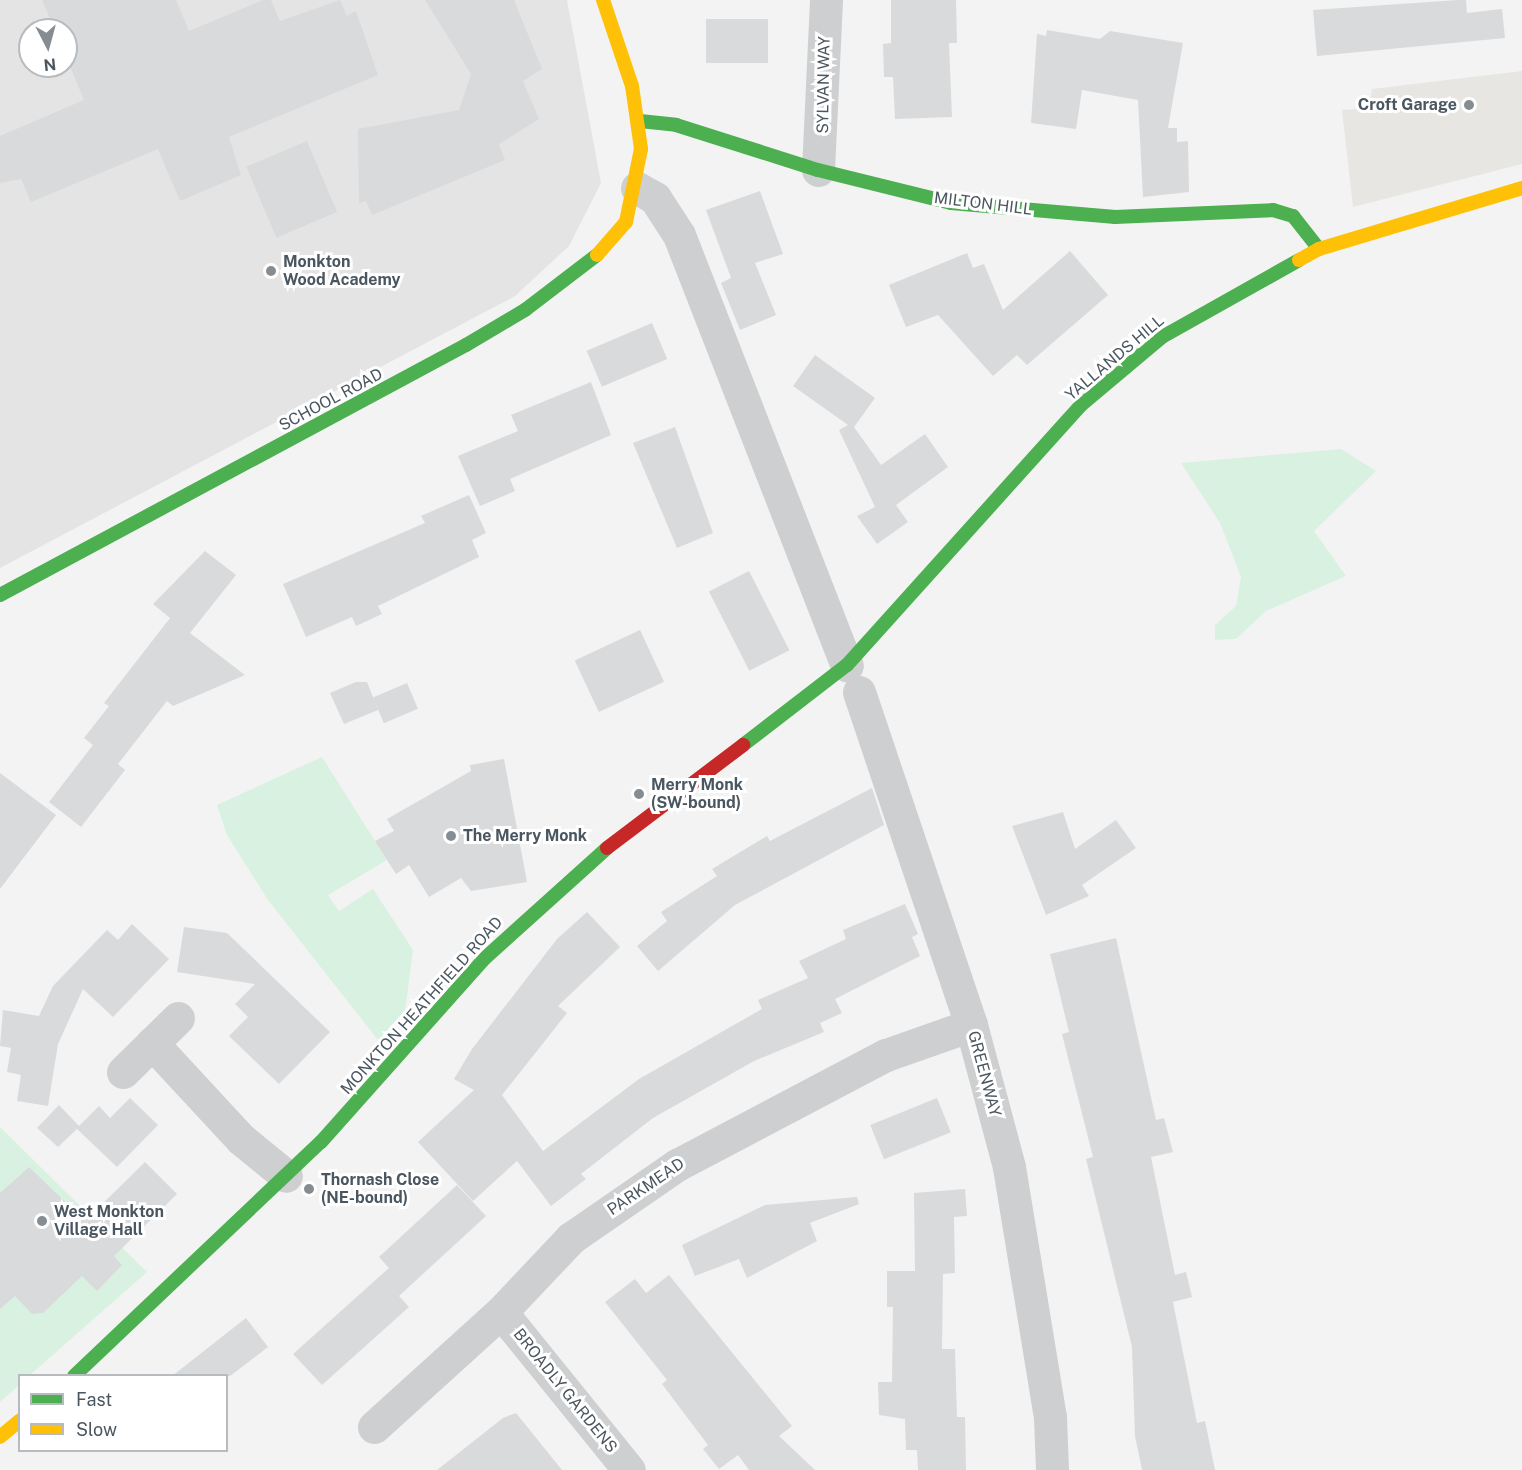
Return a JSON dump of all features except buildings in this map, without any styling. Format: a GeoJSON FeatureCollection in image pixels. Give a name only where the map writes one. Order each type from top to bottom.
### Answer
{"type":"FeatureCollection","features":[{"type":"Feature","properties":{"kind":"street"},"geometry":{"type":"LineString","coordinates":[[603,0],[640,121],[638,188],[655,198],[679,235],[853,678]]}},
{"type":"Feature","properties":{"kind":"street","name":"SYLVAN WAY"},"geometry":{"type":"LineString","coordinates":[[818,171],[826,0]]}},
{"type":"Feature","properties":{"kind":"street","name":"MILTON HILL"},"geometry":{"type":"LineString","coordinates":[[640,121],[676,125],[818,171],[951,203],[1115,217],[1273,210],[1293,216],[1319,249]]}},
{"type":"Feature","properties":{"kind":"street","name":"SCHOOL ROAD"},"geometry":{"type":"LineString","coordinates":[[0,595],[344,414],[525,310],[601,252],[626,222],[638,188]]}},
{"type":"Feature","properties":{"kind":"street","name":"YALLANDS HILL"},"geometry":{"type":"LineString","coordinates":[[853,678],[1080,406],[1162,337],[1319,249],[1522,188]]}},
{"type":"Feature","properties":{"kind":"street","name":"GREENWAY"},"geometry":{"type":"LineString","coordinates":[[853,678],[971,1025],[1009,1167],[1050,1417],[1052,1470]]}},
{"type":"Feature","properties":{"kind":"street","name":"MONKTON HEATHFIELD ROAD"},"geometry":{"type":"LineString","coordinates":[[76,1374],[286,1176],[485,958],[568,878],[853,678]]}},
{"type":"Feature","properties":{"kind":"street"},"geometry":{"type":"LineString","coordinates":[[123,1072],[178,1018]]}},
{"type":"Feature","properties":{"kind":"street","name":"PARKMEAD"},"geometry":{"type":"LineString","coordinates":[[374,1427],[501,1312],[571,1238],[676,1165],[886,1055],[971,1025]]}},
{"type":"Feature","properties":{"kind":"street"},"geometry":{"type":"LineString","coordinates":[[152,1043],[241,1139],[286,1176]]}},
{"type":"Feature","properties":{"kind":"street","name":"BROADLY GARDENS"},"geometry":{"type":"LineString","coordinates":[[501,1312],[629,1470]]}},
{"type":"Feature","properties":{"kind":"street"},"geometry":{"type":"LineString","coordinates":[[0,1437],[18,1422]]}},
{"type":"Feature","properties":{"kind":"shaded area","name":"Monkton Wood Academy"},"geometry":{"type":"Polygon","coordinates":[[[0,0],[567,0],[601,183],[569,246],[515,296],[0,568],[0,0]]]}},
{"type":"Feature","properties":{"kind":"shaded area"},"geometry":{"type":"Polygon","coordinates":[[[1522,71],[1522,164],[1353,207],[1342,110],[1369,108],[1372,89],[1522,71]]]}},
{"type":"Feature","properties":{"kind":"green space"},"geometry":{"type":"Polygon","coordinates":[[[1341,449],[1376,471],[1314,531],[1346,576],[1266,611],[1236,639],[1215,640],[1215,625],[1236,606],[1241,577],[1220,523],[1181,463],[1341,449]]]}},
{"type":"Feature","properties":{"kind":"green space"},"geometry":{"type":"Polygon","coordinates":[[[322,757],[387,860],[328,895],[339,911],[373,889],[413,950],[405,1011],[378,1040],[268,900],[227,835],[217,805],[322,757]]]}},
{"type":"Feature","properties":{"kind":"green space"},"geometry":{"type":"Polygon","coordinates":[[[0,1127],[147,1272],[31,1374],[18,1374],[18,1386],[0,1402],[0,1127]]]}},
{"type":"Feature","properties":{"kind":"traffic: fast"},"geometry":{"type":"LineString","coordinates":[[640,121],[676,125],[818,170],[951,203],[1115,217],[1273,210],[1293,216],[1319,249]]}},
{"type":"Feature","properties":{"kind":"traffic: fast"},"geometry":{"type":"LineString","coordinates":[[0,595],[466,345],[525,310],[597,255]]}},
{"type":"Feature","properties":{"kind":"traffic: fast"},"geometry":{"type":"LineString","coordinates":[[743,745],[847,665],[1080,406],[1162,337],[1299,260]]}},
{"type":"Feature","properties":{"kind":"traffic: fast"},"geometry":{"type":"LineString","coordinates":[[76,1374],[321,1142],[485,958],[607,848]]}},
{"type":"Feature","properties":{"kind":"traffic: slow"},"geometry":{"type":"LineString","coordinates":[[597,255],[626,222],[641,149],[632,86],[603,0]]}},
{"type":"Feature","properties":{"kind":"traffic: slow"},"geometry":{"type":"LineString","coordinates":[[1299,260],[1319,249],[1522,188]]}},
{"type":"Feature","properties":{"kind":"traffic: slow"},"geometry":{"type":"LineString","coordinates":[[0,1437],[18,1422]]}},
{"type":"Feature","properties":{"kind":"traffic: jam"},"geometry":{"type":"LineString","coordinates":[[607,848],[743,745]]}},
{"type":"Feature","properties":{"kind":"place","name":"Croft Garage"},"geometry":{"type":"Point","coordinates":[1469,105]}},
{"type":"Feature","properties":{"kind":"place","name":"Monkton Wood Academy"},"geometry":{"type":"Point","coordinates":[271,271]}},
{"type":"Feature","properties":{"kind":"place","name":"Merry Monk (SW-bound)"},"geometry":{"type":"Point","coordinates":[639,794]}},
{"type":"Feature","properties":{"kind":"place","name":"The Merry Monk"},"geometry":{"type":"Point","coordinates":[451,836]}},
{"type":"Feature","properties":{"kind":"place","name":"Thornash Close (NE-bound)"},"geometry":{"type":"Point","coordinates":[309,1189]}},
{"type":"Feature","properties":{"kind":"place","name":"West Monkton Village Hall"},"geometry":{"type":"Point","coordinates":[42,1221]}}]}
